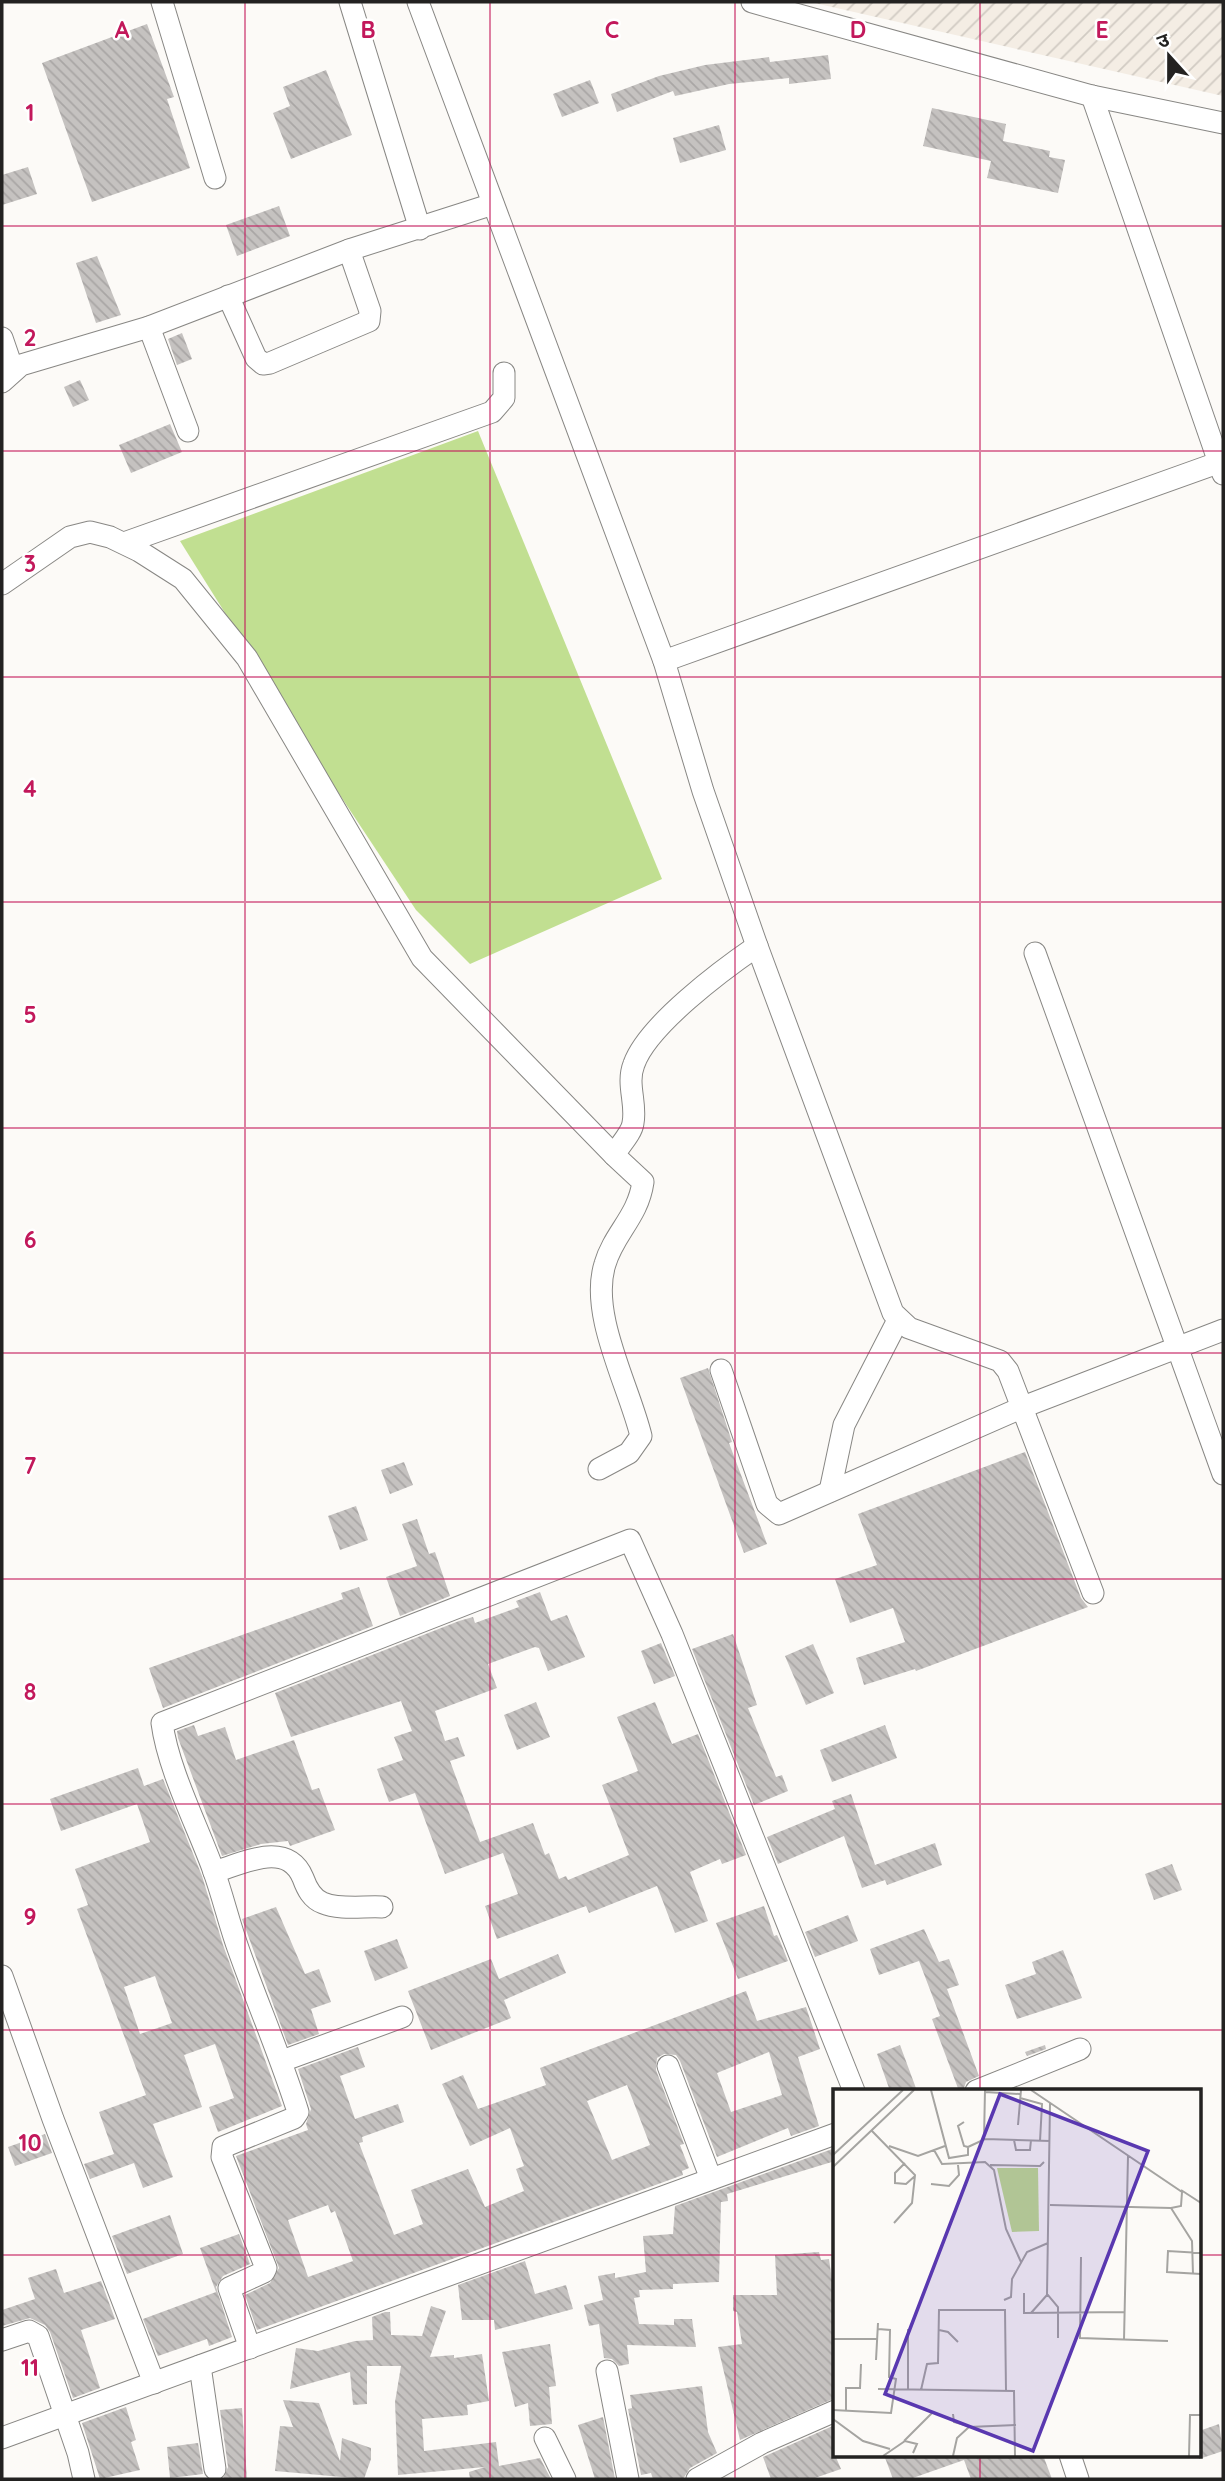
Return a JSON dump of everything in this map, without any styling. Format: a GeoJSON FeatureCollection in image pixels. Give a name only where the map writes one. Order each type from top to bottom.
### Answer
{"type":"FeatureCollection","features":[{"type":"Feature","properties":{"kind":"street"},"geometry":{"type":"LineString","coordinates":[[162,2],[215,177]]}},
{"type":"Feature","properties":{"kind":"street"},"geometry":{"type":"LineString","coordinates":[[350,2],[420,229]]}},
{"type":"Feature","properties":{"kind":"street"},"geometry":{"type":"LineString","coordinates":[[418,2],[664,661],[703,791],[757,946],[898,1321],[909,1328],[1000,1362],[1013,1381],[1093,1593]]}},
{"type":"Feature","properties":{"kind":"street"},"geometry":{"type":"LineString","coordinates":[[752,2],[1092,96],[1223,123]]}},
{"type":"Feature","properties":{"kind":"street"},"geometry":{"type":"LineString","coordinates":[[664,661],[1222,466],[1092,96]]}},
{"type":"Feature","properties":{"kind":"street"},"geometry":{"type":"LineString","coordinates":[[2,338],[8,376],[149,327],[349,250],[493,204]]}},
{"type":"Feature","properties":{"kind":"street"},"geometry":{"type":"LineString","coordinates":[[228,296],[256,358],[262,364],[270,363],[369,321],[370,311],[349,250]]}},
{"type":"Feature","properties":{"kind":"street"},"geometry":{"type":"LineString","coordinates":[[149,327],[188,431]]}},
{"type":"Feature","properties":{"kind":"street"},"geometry":{"type":"LineString","coordinates":[[124,543],[492,412],[504,398],[504,373]]}},
{"type":"Feature","properties":{"kind":"street"},"geometry":{"type":"LineString","coordinates":[[2,584],[80,533],[100,533],[124,543],[183,579],[247,658],[422,958],[643,1182],[639,1204],[605,1264],[601,1300],[641,1436],[629,1453],[600,1469]]}},
{"type":"Feature","properties":{"kind":"street"},"geometry":{"type":"LineString","coordinates":[[614,1155],[634,1124],[631,1077],[641,1050],[664,1023],[722,970],[757,946]]}},
{"type":"Feature","properties":{"kind":"street"},"geometry":{"type":"LineString","coordinates":[[1035,954],[1223,1474]]}},
{"type":"Feature","properties":{"kind":"street"},"geometry":{"type":"LineString","coordinates":[[830,1491],[844,1425],[898,1321]]}},
{"type":"Feature","properties":{"kind":"street"},"geometry":{"type":"LineString","coordinates":[[721,1370],[771,1510],[779,1514],[1023,1407],[1223,1330]]}},
{"type":"Feature","properties":{"kind":"street"},"geometry":{"type":"LineString","coordinates":[[250,2348],[229,2288],[264,2272],[266,2267],[222,2150],[228,2142],[297,2116],[282,2061],[270,2036],[214,1872],[184,1797],[162,1723],[630,1540],[672,1634],[853,2089]]}},
{"type":"Feature","properties":{"kind":"street"},"geometry":{"type":"LineString","coordinates":[[214,1872],[261,1858],[283,1857],[298,1866],[308,1890],[324,1904],[382,1907]]}},
{"type":"Feature","properties":{"kind":"street"},"geometry":{"type":"LineString","coordinates":[[2,1976],[52,2119],[154,2383]]}},
{"type":"Feature","properties":{"kind":"street"},"geometry":{"type":"LineString","coordinates":[[282,2061],[402,2017]]}},
{"type":"Feature","properties":{"kind":"street"},"geometry":{"type":"LineString","coordinates":[[981,2089],[1080,2049]]}},
{"type":"Feature","properties":{"kind":"street"},"geometry":{"type":"LineString","coordinates":[[668,2066],[711,2179]]}},
{"type":"Feature","properties":{"kind":"street"},"geometry":{"type":"LineString","coordinates":[[2,2438],[833,2135]]}},
{"type":"Feature","properties":{"kind":"street"},"geometry":{"type":"LineString","coordinates":[[2,2340],[29,2332],[36,2333],[84,2479]]}},
{"type":"Feature","properties":{"kind":"street"},"geometry":{"type":"LineString","coordinates":[[200,2366],[215,2469]]}},
{"type":"Feature","properties":{"kind":"street"},"geometry":{"type":"LineString","coordinates":[[607,2371],[628,2479]]}},
{"type":"Feature","properties":{"kind":"street"},"geometry":{"type":"LineString","coordinates":[[698,2479],[762,2443],[833,2412]]}},
{"type":"Feature","properties":{"kind":"street"},"geometry":{"type":"LineString","coordinates":[[545,2438],[565,2479]]}},
{"type":"Feature","properties":{"kind":"street"},"geometry":{"type":"LineString","coordinates":[[1070,2456],[1078,2479]]}},
{"type":"Feature","properties":{"kind":"shaded area"},"geometry":{"type":"Polygon","coordinates":[[[810,2],[1223,2],[1223,96],[810,2]]]}},
{"type":"Feature","properties":{"kind":"green space"},"geometry":{"type":"Polygon","coordinates":[[[478,431],[662,879],[470,964],[416,910],[322,768],[180,541],[478,431]]]}},
{"type":"Feature","properties":{"kind":"building"},"geometry":{"type":"Polygon","coordinates":[[[147,24],[174,97],[167,99],[190,168],[92,202],[42,63],[147,24]]]}},
{"type":"Feature","properties":{"kind":"building"},"geometry":{"type":"Polygon","coordinates":[[[828,55],[831,79],[789,84],[789,78],[729,84],[675,96],[673,91],[617,112],[611,94],[659,76],[705,65],[769,57],[770,62],[828,55]]]}},
{"type":"Feature","properties":{"kind":"building"},"geometry":{"type":"Polygon","coordinates":[[[326,70],[352,135],[291,159],[273,113],[290,106],[283,87],[326,70]]]}},
{"type":"Feature","properties":{"kind":"building"},"geometry":{"type":"Polygon","coordinates":[[[590,80],[599,103],[562,117],[553,94],[590,80]]]}},
{"type":"Feature","properties":{"kind":"building"},"geometry":{"type":"Polygon","coordinates":[[[932,108],[1006,124],[1003,141],[1050,151],[1049,157],[1065,160],[1058,193],[987,178],[991,161],[923,146],[932,108]]]}},
{"type":"Feature","properties":{"kind":"building"},"geometry":{"type":"Polygon","coordinates":[[[719,125],[726,150],[680,163],[673,138],[719,125]]]}},
{"type":"Feature","properties":{"kind":"building"},"geometry":{"type":"Polygon","coordinates":[[[28,167],[37,194],[2,205],[2,175],[28,167]]]}},
{"type":"Feature","properties":{"kind":"building"},"geometry":{"type":"Polygon","coordinates":[[[279,206],[290,236],[237,256],[226,225],[279,206]]]}},
{"type":"Feature","properties":{"kind":"building"},"geometry":{"type":"Polygon","coordinates":[[[97,256],[121,315],[96,323],[76,263],[97,256]]]}},
{"type":"Feature","properties":{"kind":"building"},"geometry":{"type":"Polygon","coordinates":[[[182,333],[192,359],[177,365],[168,339],[182,333]]]}},
{"type":"Feature","properties":{"kind":"building"},"geometry":{"type":"Polygon","coordinates":[[[80,380],[89,400],[73,407],[64,387],[80,380]]]}},
{"type":"Feature","properties":{"kind":"building"},"geometry":{"type":"Polygon","coordinates":[[[170,424],[182,452],[131,473],[119,445],[170,424]]]}},
{"type":"Feature","properties":{"kind":"building"},"geometry":{"type":"Polygon","coordinates":[[[708,1368],[732,1442],[729,1443],[767,1544],[744,1553],[680,1378],[708,1368]]]}},
{"type":"Feature","properties":{"kind":"building"},"geometry":{"type":"Polygon","coordinates":[[[1025,1452],[1081,1598],[1088,1607],[916,1671],[915,1669],[864,1685],[856,1658],[905,1642],[893,1608],[850,1623],[835,1579],[877,1565],[858,1514],[1025,1452]]]}},
{"type":"Feature","properties":{"kind":"building"},"geometry":{"type":"Polygon","coordinates":[[[404,1462],[413,1485],[390,1494],[381,1470],[404,1462]]]}},
{"type":"Feature","properties":{"kind":"building"},"geometry":{"type":"Polygon","coordinates":[[[356,1506],[368,1540],[340,1550],[328,1516],[356,1506]]]}},
{"type":"Feature","properties":{"kind":"building"},"geometry":{"type":"Polygon","coordinates":[[[417,1519],[429,1554],[435,1552],[450,1596],[400,1616],[386,1577],[417,1566],[402,1524],[417,1519]]]}},
{"type":"Feature","properties":{"kind":"building"},"geometry":{"type":"Polygon","coordinates":[[[359,1587],[373,1626],[163,1708],[149,1668],[343,1599],[341,1593],[359,1587]]]}},
{"type":"Feature","properties":{"kind":"building"},"geometry":{"type":"Polygon","coordinates":[[[540,1592],[551,1621],[567,1615],[585,1657],[548,1671],[539,1648],[535,1647],[488,1664],[497,1688],[435,1711],[445,1741],[458,1737],[465,1756],[450,1761],[480,1842],[533,1823],[545,1855],[549,1853],[559,1879],[566,1876],[568,1880],[629,1855],[602,1785],[638,1771],[617,1717],[655,1702],[672,1744],[698,1734],[746,1855],[722,1864],[720,1859],[690,1872],[708,1921],[675,1933],[657,1886],[589,1913],[586,1906],[497,1939],[485,1906],[518,1894],[503,1853],[445,1874],[415,1793],[389,1802],[377,1769],[403,1760],[394,1737],[412,1731],[401,1701],[291,1737],[275,1693],[459,1621],[473,1617],[475,1623],[519,1607],[516,1601],[540,1592]]]}},
{"type":"Feature","properties":{"kind":"building"},"geometry":{"type":"Polygon","coordinates":[[[733,1634],[757,1705],[748,1708],[776,1777],[782,1775],[788,1791],[754,1805],[692,1649],[733,1634]]]}},
{"type":"Feature","properties":{"kind":"building"},"geometry":{"type":"Polygon","coordinates":[[[661,1643],[675,1676],[654,1684],[641,1651],[661,1643]]]}},
{"type":"Feature","properties":{"kind":"building"},"geometry":{"type":"Polygon","coordinates":[[[813,1644],[834,1693],[806,1705],[785,1656],[813,1644]]]}},
{"type":"Feature","properties":{"kind":"building"},"geometry":{"type":"Polygon","coordinates":[[[536,1702],[550,1737],[517,1750],[504,1715],[536,1702]]]}},
{"type":"Feature","properties":{"kind":"building"},"geometry":{"type":"Polygon","coordinates":[[[194,1725],[198,1736],[225,1727],[236,1760],[294,1740],[312,1790],[319,1788],[335,1830],[290,1846],[288,1841],[261,1844],[222,1856],[178,1738],[177,1731],[194,1725]]]}},
{"type":"Feature","properties":{"kind":"building"},"geometry":{"type":"Polygon","coordinates":[[[885,1725],[897,1758],[832,1782],[820,1750],[885,1725]]]}},
{"type":"Feature","properties":{"kind":"building"},"geometry":{"type":"Polygon","coordinates":[[[138,1768],[144,1786],[163,1779],[202,1876],[223,1945],[282,2106],[218,2132],[209,2107],[234,2098],[215,2044],[184,2055],[202,2107],[153,2124],[173,2177],[143,2188],[134,2163],[90,2179],[84,2164],[114,2154],[99,2112],[146,2095],[77,1909],[88,1905],[75,1869],[150,1842],[137,1804],[61,1831],[50,1799],[138,1768]],[[155,1976],[124,1987],[140,2034],[172,2023],[155,1976]]]}},
{"type":"Feature","properties":{"kind":"building"},"geometry":{"type":"Polygon","coordinates":[[[851,1794],[875,1865],[935,1843],[942,1865],[887,1885],[885,1880],[862,1888],[844,1836],[778,1864],[767,1837],[835,1809],[832,1801],[851,1794]]]}},
{"type":"Feature","properties":{"kind":"building"},"geometry":{"type":"Polygon","coordinates":[[[1172,1864],[1182,1890],[1154,1900],[1145,1874],[1172,1864]]]}},
{"type":"Feature","properties":{"kind":"building"},"geometry":{"type":"Polygon","coordinates":[[[764,1906],[774,1936],[777,1935],[788,1961],[738,1979],[716,1923],[764,1906]]]}},
{"type":"Feature","properties":{"kind":"building"},"geometry":{"type":"Polygon","coordinates":[[[276,1907],[305,1974],[319,1969],[331,2002],[311,2009],[319,2034],[288,2045],[242,1919],[276,1907]]]}},
{"type":"Feature","properties":{"kind":"building"},"geometry":{"type":"Polygon","coordinates":[[[848,1915],[858,1941],[815,1957],[805,1932],[848,1915]]]}},
{"type":"Feature","properties":{"kind":"building"},"geometry":{"type":"Polygon","coordinates":[[[924,1929],[939,1962],[949,1959],[959,1985],[947,1989],[979,2076],[966,2082],[964,2089],[958,2089],[932,2019],[940,2016],[919,1961],[879,1975],[870,1949],[924,1929]]]}},
{"type":"Feature","properties":{"kind":"building"},"geometry":{"type":"Polygon","coordinates":[[[397,1939],[408,1968],[375,1981],[364,1951],[397,1939]]]}},
{"type":"Feature","properties":{"kind":"building"},"geometry":{"type":"Polygon","coordinates":[[[1063,1950],[1082,1998],[1017,2019],[1005,1985],[1036,1974],[1032,1962],[1063,1950]]]}},
{"type":"Feature","properties":{"kind":"building"},"geometry":{"type":"Polygon","coordinates":[[[558,1954],[566,1973],[504,2000],[511,2018],[431,2050],[408,1991],[491,1959],[499,1979],[558,1954]]]}},
{"type":"Feature","properties":{"kind":"building"},"geometry":{"type":"Polygon","coordinates":[[[746,1991],[757,2021],[806,2007],[820,2049],[798,2057],[819,2126],[791,2136],[788,2128],[717,2157],[680,2061],[676,2055],[664,2054],[657,2058],[656,2070],[684,2144],[680,2145],[689,2168],[682,2171],[683,2175],[257,2330],[245,2295],[270,2283],[279,2268],[236,2156],[308,2130],[306,2124],[311,2109],[298,2069],[358,2047],[365,2067],[340,2076],[355,2119],[398,2104],[404,2122],[362,2137],[363,2142],[359,2143],[394,2235],[423,2224],[411,2190],[468,2169],[485,2207],[524,2191],[516,2169],[524,2166],[510,2128],[470,2146],[442,2084],[463,2075],[478,2109],[546,2085],[540,2068],[746,1991]],[[769,2052],[717,2073],[731,2112],[782,2095],[769,2052]],[[627,2085],[587,2101],[612,2160],[650,2145],[627,2085]],[[328,2205],[288,2220],[308,2277],[353,2261],[335,2211],[331,2213],[328,2205]]]}},
{"type":"Feature","properties":{"kind":"building"},"geometry":{"type":"Polygon","coordinates":[[[900,2045],[916,2089],[889,2089],[877,2054],[900,2045]]]}},
{"type":"Feature","properties":{"kind":"building"},"geometry":{"type":"Polygon","coordinates":[[[1045,2045],[1046,2049],[1027,2056],[1025,2052],[1045,2045]]]}},
{"type":"Feature","properties":{"kind":"building"},"geometry":{"type":"Polygon","coordinates":[[[45,2134],[52,2153],[15,2166],[8,2147],[45,2134]]]}},
{"type":"Feature","properties":{"kind":"building"},"geometry":{"type":"Polygon","coordinates":[[[833,2149],[833,2162],[727,2194],[728,2201],[721,2202],[719,2282],[673,2284],[673,2289],[639,2290],[640,2297],[634,2298],[639,2324],[674,2325],[674,2319],[692,2319],[696,2347],[627,2345],[629,2364],[619,2366],[612,2359],[604,2358],[599,2324],[589,2326],[584,2305],[603,2300],[598,2276],[615,2273],[615,2278],[646,2272],[643,2236],[673,2234],[675,2206],[833,2149]]]}},
{"type":"Feature","properties":{"kind":"building"},"geometry":{"type":"Polygon","coordinates":[[[170,2215],[183,2254],[127,2274],[112,2236],[170,2215]]]}},
{"type":"Feature","properties":{"kind":"building"},"geometry":{"type":"Polygon","coordinates":[[[239,2234],[250,2264],[223,2276],[216,2287],[232,2337],[209,2346],[207,2339],[158,2356],[143,2319],[216,2292],[200,2248],[239,2234]]]}},
{"type":"Feature","properties":{"kind":"building"},"geometry":{"type":"Polygon","coordinates":[[[819,2252],[821,2260],[829,2259],[833,2287],[833,2399],[740,2440],[718,2347],[742,2344],[737,2312],[733,2311],[733,2295],[777,2295],[775,2255],[819,2252]]]}},
{"type":"Feature","properties":{"kind":"building"},"geometry":{"type":"Polygon","coordinates":[[[525,2261],[535,2294],[566,2285],[573,2309],[495,2330],[494,2320],[462,2320],[458,2285],[525,2261]]]}},
{"type":"Feature","properties":{"kind":"building"},"geometry":{"type":"Polygon","coordinates":[[[56,2269],[64,2293],[101,2281],[115,2319],[81,2330],[100,2388],[73,2398],[50,2332],[45,2325],[30,2318],[2,2326],[2,2310],[35,2299],[28,2278],[56,2269]]]}},
{"type":"Feature","properties":{"kind":"building"},"geometry":{"type":"Polygon","coordinates":[[[431,2306],[446,2311],[430,2357],[454,2355],[454,2358],[482,2354],[489,2401],[467,2405],[468,2415],[422,2419],[424,2451],[496,2442],[499,2466],[540,2458],[551,2479],[470,2479],[469,2472],[485,2467],[398,2475],[395,2402],[401,2366],[367,2366],[367,2404],[353,2405],[350,2372],[290,2389],[296,2348],[318,2351],[355,2341],[373,2340],[372,2317],[385,2312],[390,2312],[391,2335],[422,2336],[431,2306]]]}},
{"type":"Feature","properties":{"kind":"building"},"geometry":{"type":"Polygon","coordinates":[[[550,2344],[556,2386],[549,2387],[552,2424],[530,2426],[528,2403],[515,2407],[502,2352],[550,2344]]]}},
{"type":"Feature","properties":{"kind":"building"},"geometry":{"type":"Polygon","coordinates":[[[702,2386],[708,2432],[717,2453],[690,2468],[683,2479],[653,2479],[651,2473],[641,2475],[628,2409],[632,2408],[630,2395],[702,2386]]]}},
{"type":"Feature","properties":{"kind":"building"},"geometry":{"type":"Polygon","coordinates":[[[283,2400],[319,2403],[340,2461],[342,2438],[371,2448],[371,2459],[364,2479],[275,2471],[280,2426],[293,2427],[283,2400]]]}},
{"type":"Feature","properties":{"kind":"building"},"geometry":{"type":"Polygon","coordinates":[[[126,2407],[136,2440],[131,2442],[140,2470],[100,2479],[82,2423],[126,2407]]]}},
{"type":"Feature","properties":{"kind":"building"},"geometry":{"type":"Polygon","coordinates":[[[242,2408],[247,2479],[223,2479],[228,2467],[220,2410],[242,2408]]]}},
{"type":"Feature","properties":{"kind":"building"},"geometry":{"type":"Polygon","coordinates":[[[603,2417],[615,2479],[595,2479],[578,2425],[603,2417]]]}},
{"type":"Feature","properties":{"kind":"building"},"geometry":{"type":"Polygon","coordinates":[[[1219,2424],[1223,2451],[1199,2459],[1200,2431],[1219,2424]]]}},
{"type":"Feature","properties":{"kind":"building"},"geometry":{"type":"Polygon","coordinates":[[[833,2426],[833,2456],[841,2469],[812,2479],[771,2479],[763,2457],[833,2426]]]}},
{"type":"Feature","properties":{"kind":"building"},"geometry":{"type":"Polygon","coordinates":[[[198,2443],[203,2474],[170,2478],[167,2447],[198,2443]]]}},
{"type":"Feature","properties":{"kind":"building"},"geometry":{"type":"Polygon","coordinates":[[[884,2456],[1043,2456],[1052,2479],[971,2479],[964,2460],[910,2479],[893,2479],[884,2456]]]}}]}
